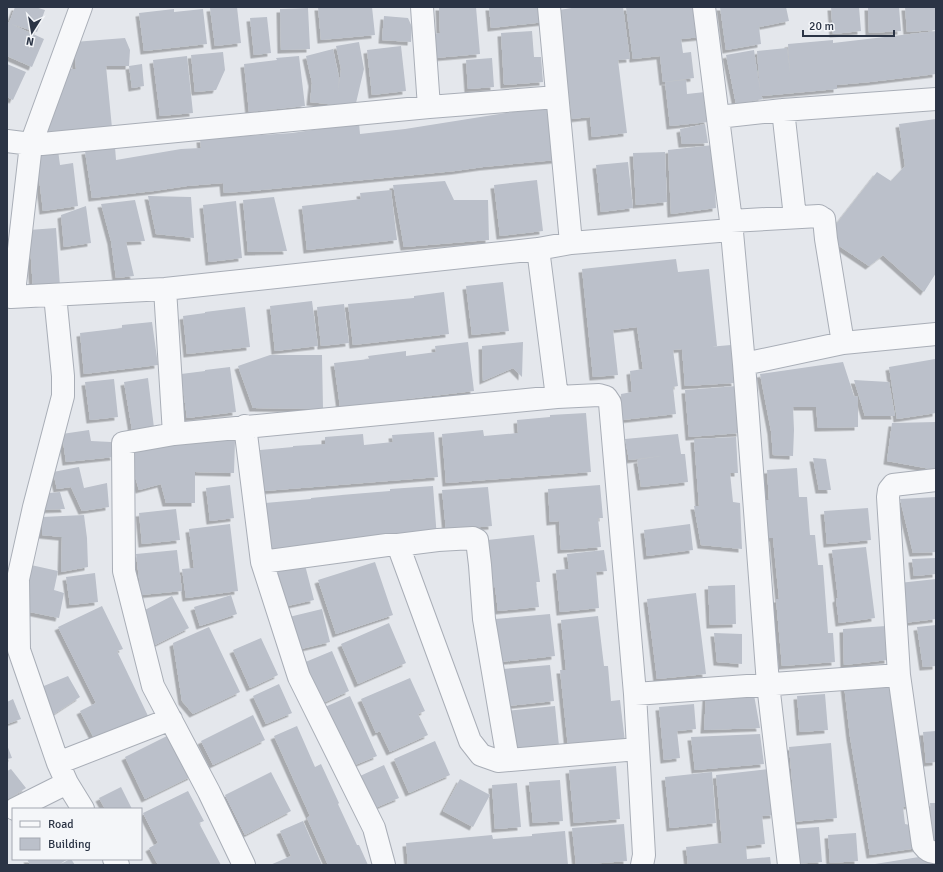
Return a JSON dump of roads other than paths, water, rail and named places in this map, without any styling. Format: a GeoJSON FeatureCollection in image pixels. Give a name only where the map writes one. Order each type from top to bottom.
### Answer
{"type":"FeatureCollection","features":[{"type":"Feature","properties":{"kind":"street"},"geometry":{"type":"LineString","coordinates":[[84,7],[31,144],[15,284],[9,297],[165,289],[538,249],[571,243],[796,217],[819,216],[824,219],[843,343]]}},
{"type":"Feature","properties":{"kind":"street"},"geometry":{"type":"LineString","coordinates":[[422,7],[429,108]]}},
{"type":"Feature","properties":{"kind":"street"},"geometry":{"type":"LineString","coordinates":[[549,7],[571,243]]}},
{"type":"Feature","properties":{"kind":"street"},"geometry":{"type":"LineString","coordinates":[[704,7],[731,225],[744,364],[768,684],[789,865]]}},
{"type":"Feature","properties":{"kind":"street"},"geometry":{"type":"LineString","coordinates":[[7,140],[31,144],[557,97]]}},
{"type":"Feature","properties":{"kind":"street"},"geometry":{"type":"LineString","coordinates":[[718,117],[782,110],[936,99]]}},
{"type":"Feature","properties":{"kind":"street"},"geometry":{"type":"LineString","coordinates":[[782,110],[796,217]]}},
{"type":"Feature","properties":{"kind":"street"},"geometry":{"type":"LineString","coordinates":[[538,249],[557,397]]}},
{"type":"Feature","properties":{"kind":"street"},"geometry":{"type":"LineString","coordinates":[[165,289],[174,434]]}},
{"type":"Feature","properties":{"kind":"street"},"geometry":{"type":"LineString","coordinates":[[56,295],[63,376],[63,396],[34,507],[18,579],[19,650],[63,773],[82,808]]}},
{"type":"Feature","properties":{"kind":"street"},"geometry":{"type":"LineString","coordinates":[[744,364],[843,343],[936,334]]}},
{"type":"Feature","properties":{"kind":"street"},"geometry":{"type":"LineString","coordinates":[[244,865],[209,792],[153,686],[124,571],[123,443],[174,434],[246,426],[557,397],[599,395],[606,397],[610,403],[635,694],[644,855],[642,865]]}},
{"type":"Feature","properties":{"kind":"street"},"geometry":{"type":"LineString","coordinates":[[246,426],[262,562],[299,677],[374,828],[384,865]]}},
{"type":"Feature","properties":{"kind":"street"},"geometry":{"type":"LineString","coordinates":[[936,480],[893,484],[889,490],[888,504],[899,675],[923,845],[927,850],[936,852]]}},
{"type":"Feature","properties":{"kind":"street"},"geometry":{"type":"LineString","coordinates":[[262,562],[387,545],[473,538],[477,540],[484,619],[508,760]]}},
{"type":"Feature","properties":{"kind":"street"},"geometry":{"type":"LineString","coordinates":[[398,545],[470,741],[481,755],[498,761],[638,749]]}},
{"type":"Feature","properties":{"kind":"street"},"geometry":{"type":"LineString","coordinates":[[635,694],[899,675]]}},
{"type":"Feature","properties":{"kind":"street"},"geometry":{"type":"LineString","coordinates":[[17,808],[63,773],[171,719]]}}]}
